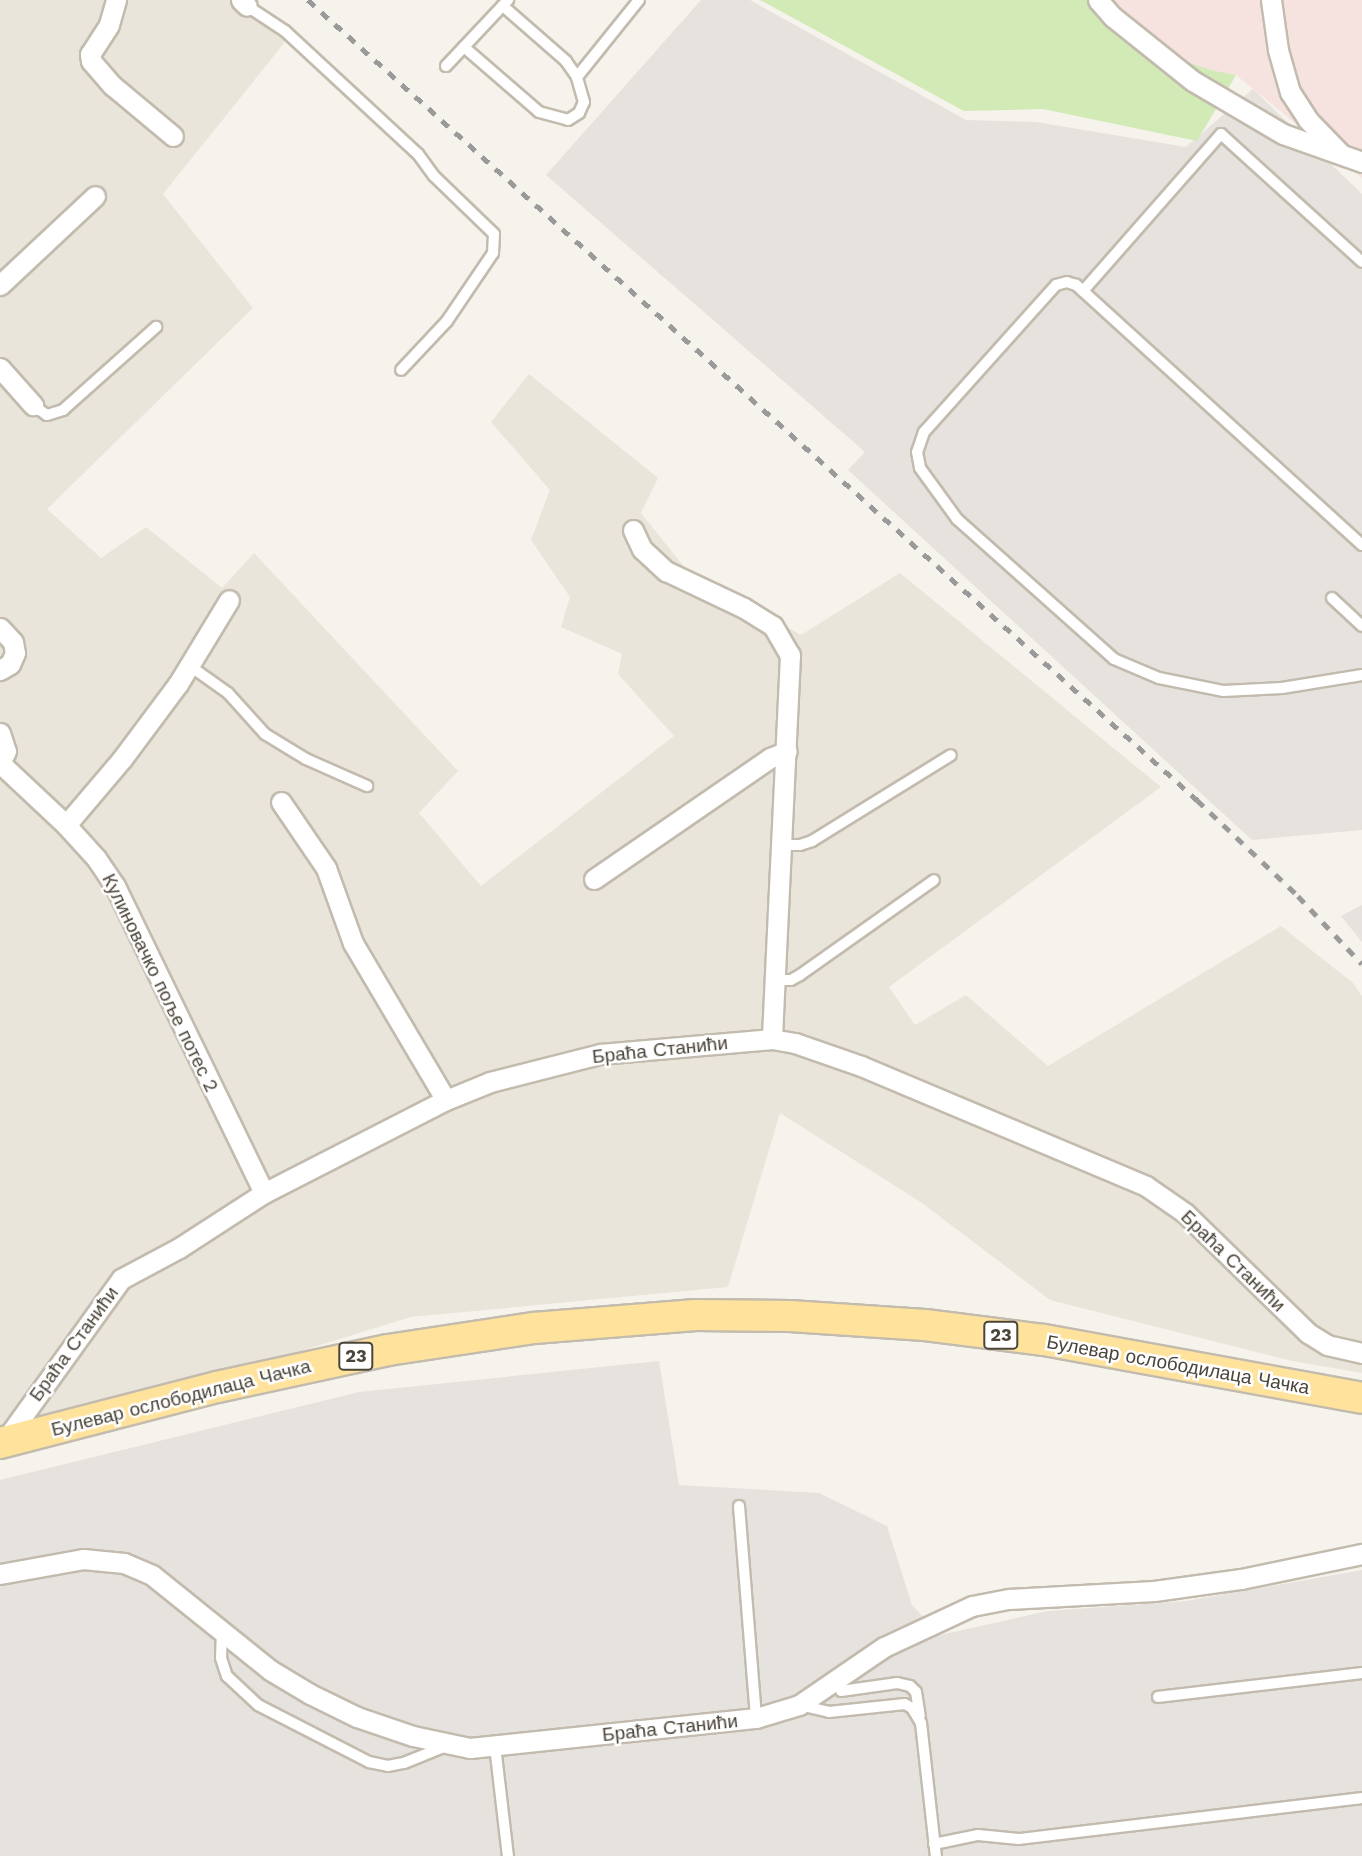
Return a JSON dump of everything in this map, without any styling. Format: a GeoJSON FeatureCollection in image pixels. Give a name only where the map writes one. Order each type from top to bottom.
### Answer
{"type":"FeatureCollection","features":[{"type":"Feature","properties":{"kind":"main road","name":"Булевар ослободилаца Чачка"},"geometry":{"type":"LineString","coordinates":[[2,1443],[346,1358],[490,1333],[635,1319],[745,1315],[925,1325],[1044,1340],[1362,1398]]}},
{"type":"Feature","properties":{"kind":"street"},"geometry":{"type":"LineString","coordinates":[[116,0],[109,25],[90,54],[91,61],[113,86],[173,136]]}},
{"type":"Feature","properties":{"kind":"street"},"geometry":{"type":"LineString","coordinates":[[1098,0],[1113,17],[1193,81],[1283,134],[1362,162]]}},
{"type":"Feature","properties":{"kind":"street"},"geometry":{"type":"LineString","coordinates":[[1271,0],[1278,50],[1290,92],[1308,120],[1342,155]]}},
{"type":"Feature","properties":{"kind":"street"},"geometry":{"type":"LineString","coordinates":[[0,285],[95,196]]}},
{"type":"Feature","properties":{"kind":"street"},"geometry":{"type":"LineString","coordinates":[[0,368],[33,405]]}},
{"type":"Feature","properties":{"kind":"street"},"geometry":{"type":"LineString","coordinates":[[633,530],[642,549],[666,571],[744,608],[781,634],[791,667],[772,1039]]}},
{"type":"Feature","properties":{"kind":"street"},"geometry":{"type":"LineString","coordinates":[[66,825],[137,740],[190,666],[229,600]]}},
{"type":"Feature","properties":{"kind":"street"},"geometry":{"type":"LineString","coordinates":[[0,628],[13,642],[15,653],[10,664],[0,670]]}},
{"type":"Feature","properties":{"kind":"street"},"geometry":{"type":"LineString","coordinates":[[0,733],[6,751],[0,763]]}},
{"type":"Feature","properties":{"kind":"street"},"geometry":{"type":"LineString","coordinates":[[594,879],[770,758],[787,751]]}},
{"type":"Feature","properties":{"kind":"street","name":"Кулиновачко поље потес 2"},"geometry":{"type":"LineString","coordinates":[[0,763],[66,825],[96,858],[115,886],[264,1193]]}},
{"type":"Feature","properties":{"kind":"street"},"geometry":{"type":"LineString","coordinates":[[281,802],[326,868],[353,943],[446,1100]]}},
{"type":"Feature","properties":{"kind":"street","name":"Браћа Станићи"},"geometry":{"type":"LineString","coordinates":[[2,1443],[121,1279],[179,1248],[264,1193],[446,1100],[490,1082],[540,1067],[600,1054],[772,1039],[794,1043],[860,1066],[1146,1186],[1185,1213],[1308,1333],[1327,1345],[1362,1353]]}},
{"type":"Feature","properties":{"kind":"street","name":"Браћа Станићи"},"geometry":{"type":"LineString","coordinates":[[0,1574],[83,1559],[124,1563],[152,1574],[270,1670],[310,1695],[357,1717],[446,1746],[470,1748],[755,1718],[799,1705],[884,1647],[972,1606],[1009,1598],[1111,1594],[1191,1586],[1241,1579],[1362,1554]]}},
{"type":"Feature","properties":{"kind":"lane"},"geometry":{"type":"LineString","coordinates":[[577,77],[639,0]]}},
{"type":"Feature","properties":{"kind":"lane"},"geometry":{"type":"LineString","coordinates":[[244,3],[285,31],[408,144],[434,176],[494,234],[492,253],[447,321],[401,370]]}},
{"type":"Feature","properties":{"kind":"lane"},"geometry":{"type":"LineString","coordinates":[[446,66],[464,47],[506,3],[566,61],[577,77],[584,103],[579,113],[568,120],[539,112],[464,47]]}},
{"type":"Feature","properties":{"kind":"lane"},"geometry":{"type":"LineString","coordinates":[[1083,291],[1222,134],[1362,262]]}},
{"type":"Feature","properties":{"kind":"lane"},"geometry":{"type":"LineString","coordinates":[[1362,545],[1083,291],[1068,282],[1056,285],[923,432],[917,452],[920,468],[957,519],[1114,659],[1159,678],[1223,691],[1282,688],[1362,675]]}},
{"type":"Feature","properties":{"kind":"lane"},"geometry":{"type":"LineString","coordinates":[[33,405],[47,415],[59,413],[156,327]]}},
{"type":"Feature","properties":{"kind":"lane"},"geometry":{"type":"LineString","coordinates":[[1332,598],[1362,626]]}},
{"type":"Feature","properties":{"kind":"lane"},"geometry":{"type":"LineString","coordinates":[[190,666],[228,693],[265,734],[306,759],[367,786]]}},
{"type":"Feature","properties":{"kind":"lane"},"geometry":{"type":"LineString","coordinates":[[782,845],[800,845],[812,841],[951,755]]}},
{"type":"Feature","properties":{"kind":"lane"},"geometry":{"type":"LineString","coordinates":[[775,980],[791,980],[800,975],[934,880]]}},
{"type":"Feature","properties":{"kind":"lane"},"geometry":{"type":"LineString","coordinates":[[738,1506],[755,1718]]}},
{"type":"Feature","properties":{"kind":"lane"},"geometry":{"type":"LineString","coordinates":[[222,1630],[221,1658],[227,1676],[258,1705],[369,1762],[388,1766],[404,1763],[446,1746]]}},
{"type":"Feature","properties":{"kind":"lane"},"geometry":{"type":"LineString","coordinates":[[1158,1697],[1362,1673]]}},
{"type":"Feature","properties":{"kind":"lane"},"geometry":{"type":"LineString","coordinates":[[841,1691],[897,1683],[910,1686],[916,1692],[936,1856]]}},
{"type":"Feature","properties":{"kind":"lane"},"geometry":{"type":"LineString","coordinates":[[799,1705],[829,1712],[905,1704],[912,1707],[921,1723]]}},
{"type":"Feature","properties":{"kind":"lane"},"geometry":{"type":"LineString","coordinates":[[495,1746],[508,1856]]}},
{"type":"Feature","properties":{"kind":"lane"},"geometry":{"type":"LineString","coordinates":[[934,1844],[978,1835],[1019,1839],[1362,1798]]}},
{"type":"Feature","properties":{"kind":"shaded area"},"geometry":{"type":"Polygon","coordinates":[[[0,0],[240,0],[285,42],[163,194],[253,308],[47,509],[101,558],[146,527],[222,588],[254,553],[458,771],[419,813],[481,886],[674,736],[618,674],[622,654],[561,627],[570,597],[531,540],[550,490],[491,422],[529,374],[658,478],[641,513],[685,568],[801,635],[900,573],[1161,787],[889,987],[915,1025],[966,995],[1048,1066],[1281,926],[1353,983],[1362,996],[1362,1373],[1292,1361],[1050,1300],[922,1203],[780,1113],[728,1287],[411,1317],[220,1376],[0,1431],[0,0]]]}},
{"type":"Feature","properties":{"kind":"shaded area"},"geometry":{"type":"Polygon","coordinates":[[[701,0],[750,0],[966,120],[1036,122],[1186,147],[1253,89],[1362,194],[1362,830],[1252,840],[848,470],[865,452],[546,175],[701,0]]]}},
{"type":"Feature","properties":{"kind":"shaded area"},"geometry":{"type":"Polygon","coordinates":[[[1107,0],[1362,0],[1362,178],[1236,75],[1211,70],[1154,51],[1107,0]]]}},
{"type":"Feature","properties":{"kind":"shaded area"},"geometry":{"type":"Polygon","coordinates":[[[1362,905],[1362,942],[1341,916],[1362,905]]]}},
{"type":"Feature","properties":{"kind":"shaded area"},"geometry":{"type":"Polygon","coordinates":[[[659,1361],[679,1485],[819,1493],[887,1526],[912,1605],[940,1635],[1048,1611],[1186,1601],[1362,1570],[1362,1856],[0,1856],[0,1480],[359,1392],[659,1361]]]}},
{"type":"Feature","properties":{"kind":"green space"},"geometry":{"type":"Polygon","coordinates":[[[760,0],[1107,0],[1154,51],[1211,70],[1236,75],[1197,141],[1043,109],[964,111],[760,0]]]}},
{"type":"Feature","properties":{"kind":"railway"},"geometry":{"type":"LineString","coordinates":[[308,0],[1197,800],[1298,896],[1362,964]]}}]}
